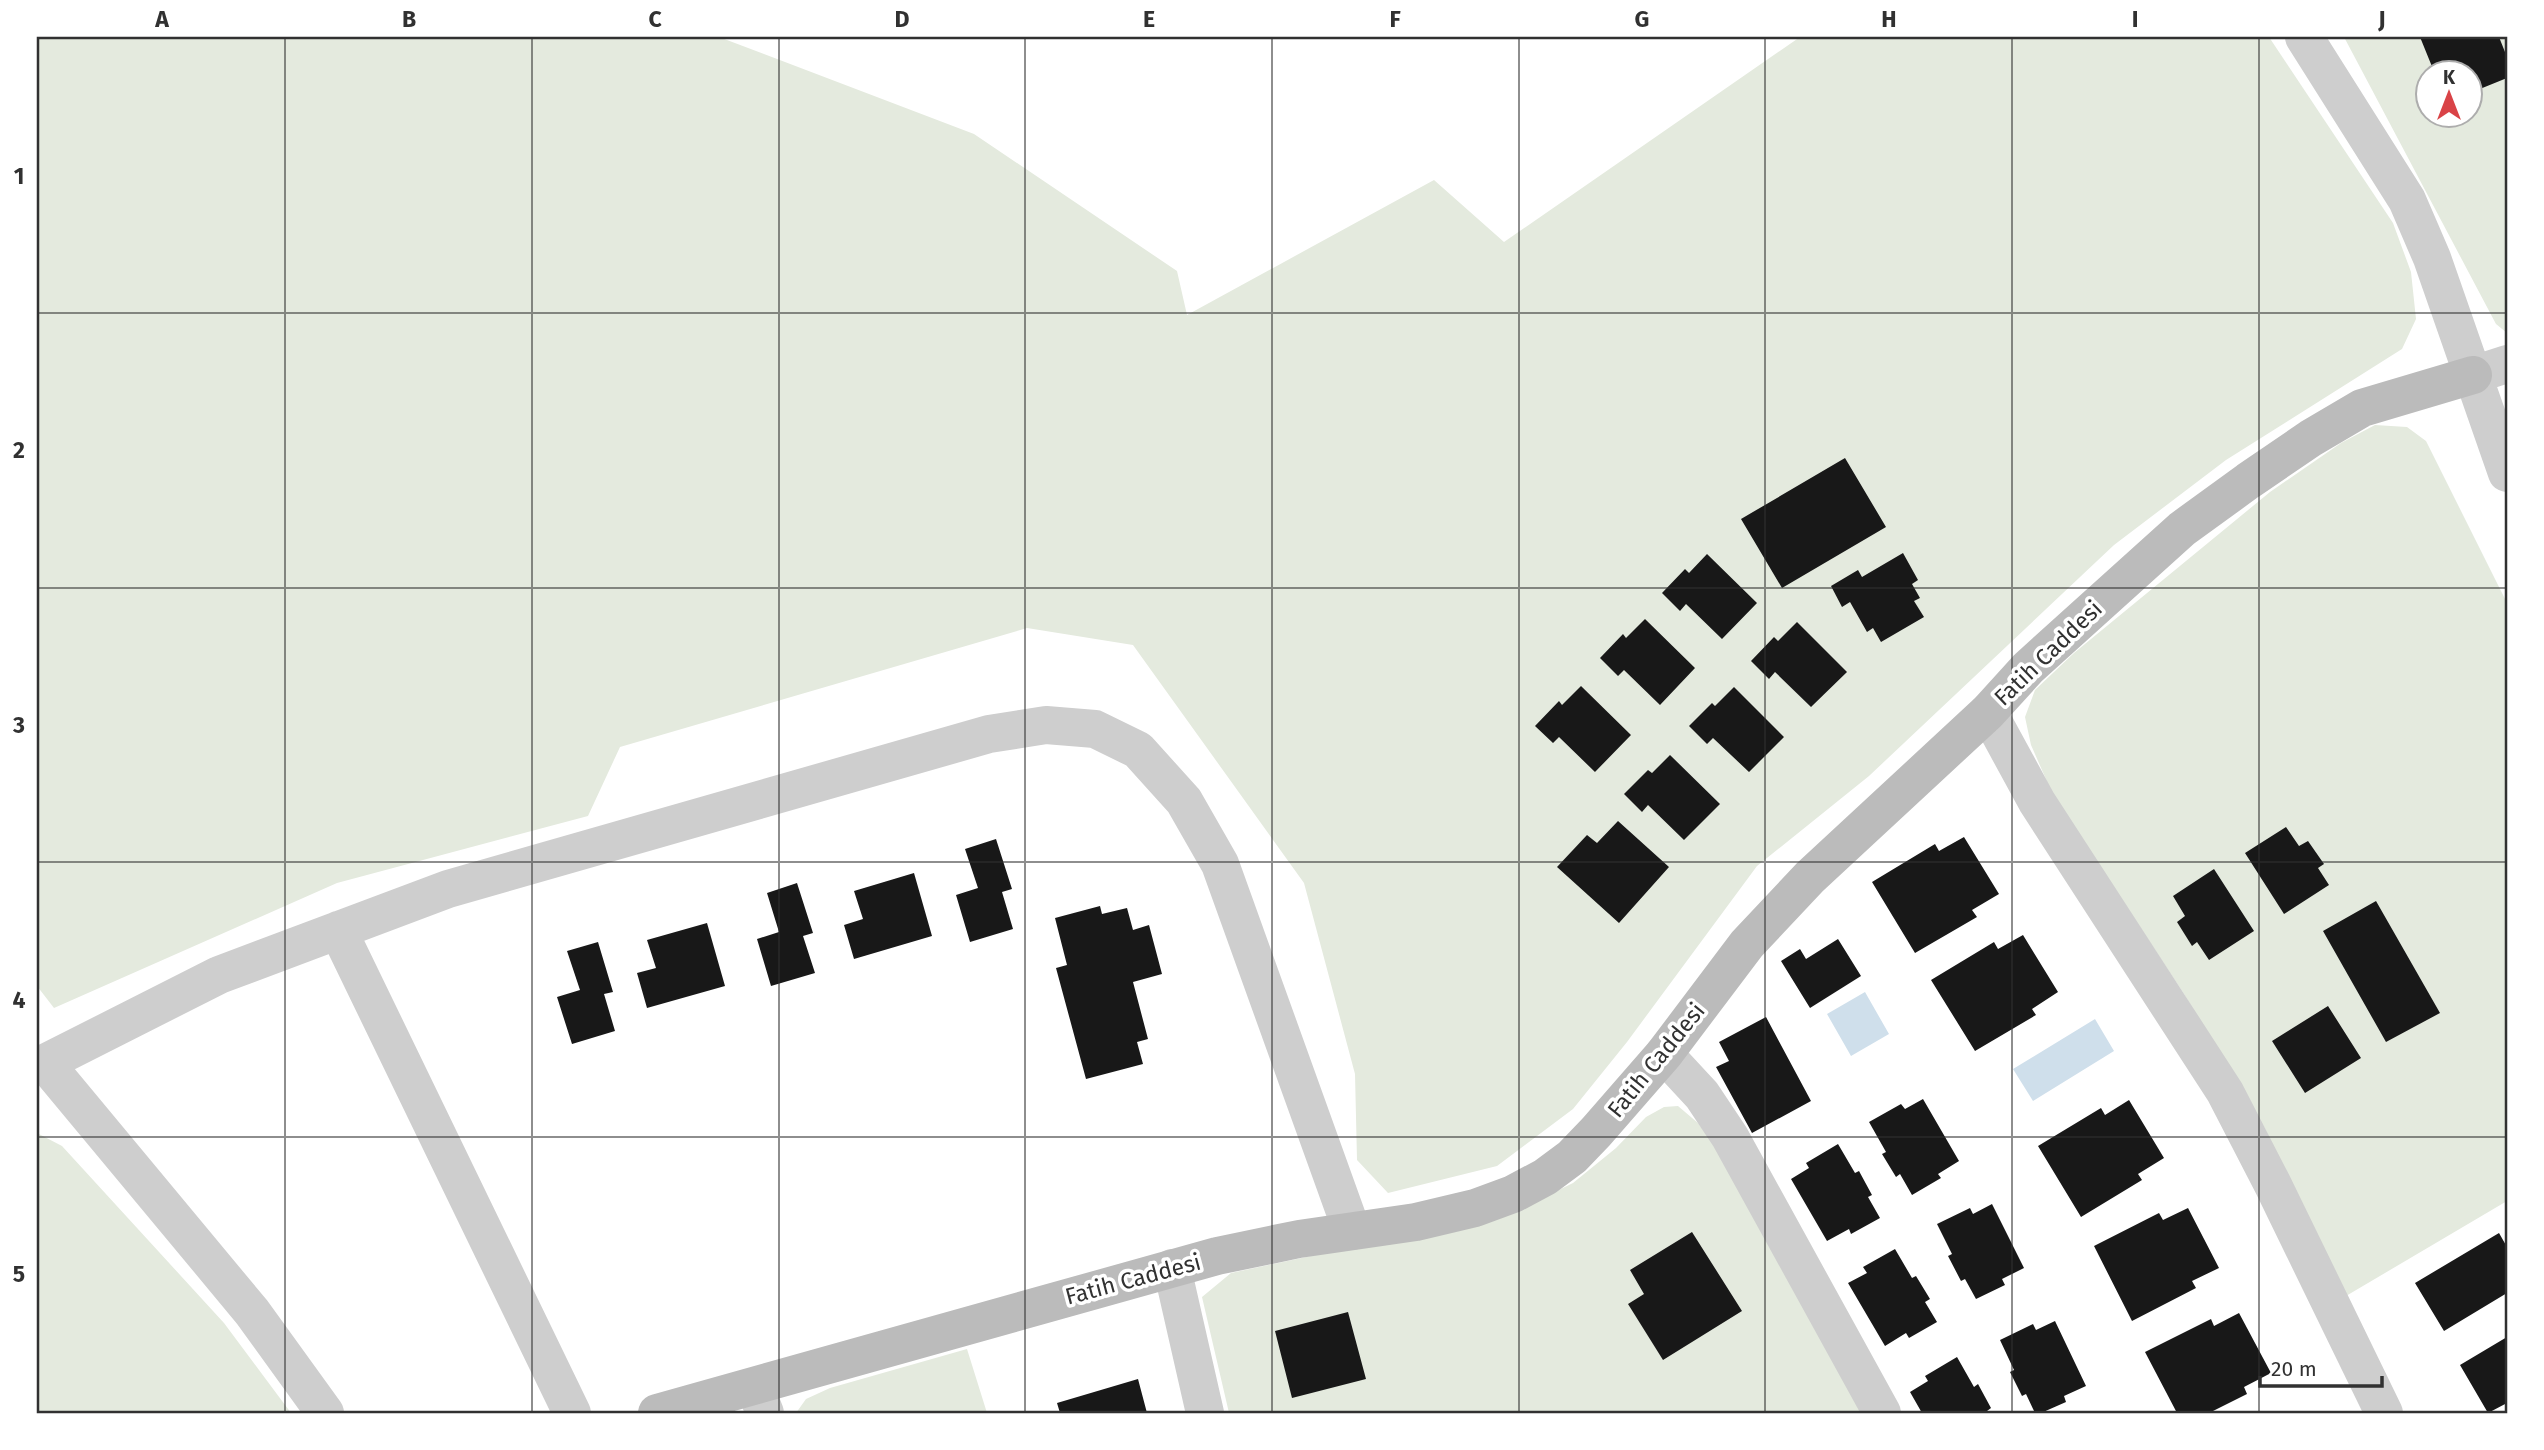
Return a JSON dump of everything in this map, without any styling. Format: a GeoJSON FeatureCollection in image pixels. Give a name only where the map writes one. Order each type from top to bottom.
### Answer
{"type":"FeatureCollection","features":[{"type":"Feature","properties":{"kind":"street"},"geometry":{"type":"LineString","coordinates":[[2304,37],[2407,200],[2432,258],[2490,369],[2507,473]]}},
{"type":"Feature","properties":{"kind":"street","name":"Fatih Caddesi"},"geometry":{"type":"LineString","coordinates":[[657,1413],[760,1400],[1172,1268],[1244,1251],[1416,1222],[1475,1208],[1513,1194],[1545,1177],[1572,1157],[1597,1132],[1664,1054],[1747,944],[1810,877],[1988,712],[2028,668],[2182,529],[2311,438],[2362,408],[2490,369]]}},
{"type":"Feature","properties":{"kind":"street"},"geometry":{"type":"LineString","coordinates":[[1988,712],[2037,802],[2225,1093],[2384,1413]]}},
{"type":"Feature","properties":{"kind":"street"},"geometry":{"type":"LineString","coordinates":[[325,1413],[252,1312],[39,1061],[219,975],[448,889],[989,734],[1046,725],[1096,729],[1138,750],[1184,801],[1220,864],[1352,1231]]}},
{"type":"Feature","properties":{"kind":"street"},"geometry":{"type":"LineString","coordinates":[[338,930],[572,1413]]}},
{"type":"Feature","properties":{"kind":"street"},"geometry":{"type":"LineString","coordinates":[[1664,1054],[1702,1095],[1730,1137],[1882,1413]]}},
{"type":"Feature","properties":{"kind":"street"},"geometry":{"type":"LineString","coordinates":[[1172,1268],[1205,1413]]}},
{"type":"Feature","properties":{"kind":"shaded area"},"geometry":{"type":"Polygon","coordinates":[[[37,37],[719,37],[974,134],[1177,271],[1187,315],[1434,180],[1504,242],[1800,37],[2269,37],[2393,223],[2411,272],[2416,319],[2402,349],[2226,460],[2114,545],[1869,776],[1757,866],[1627,1042],[1573,1109],[1497,1166],[1388,1193],[1357,1160],[1355,1074],[1304,883],[1133,645],[1027,628],[620,747],[588,816],[337,883],[54,1008],[37,986],[37,37]]]}},
{"type":"Feature","properties":{"kind":"shaded area"},"geometry":{"type":"Polygon","coordinates":[[[2344,37],[2507,37],[2507,333],[2496,324],[2344,37]]]}},
{"type":"Feature","properties":{"kind":"shaded area"},"geometry":{"type":"Polygon","coordinates":[[[2375,425],[2407,427],[2426,441],[2507,603],[2507,1201],[2346,1296],[2264,1127],[2184,994],[2052,793],[2031,745],[2025,717],[2035,690],[2074,653],[2270,492],[2341,443],[2375,425]]]}},
{"type":"Feature","properties":{"kind":"shaded area"},"geometry":{"type":"Polygon","coordinates":[[[1678,1106],[1698,1123],[1719,1151],[1862,1413],[1229,1413],[1202,1297],[1231,1273],[1512,1213],[1573,1183],[1616,1148],[1646,1117],[1664,1107],[1678,1106]]]}},
{"type":"Feature","properties":{"kind":"shaded area"},"geometry":{"type":"Polygon","coordinates":[[[37,1133],[62,1146],[224,1323],[291,1413],[37,1413],[37,1133]]]}},
{"type":"Feature","properties":{"kind":"shaded area"},"geometry":{"type":"Polygon","coordinates":[[[967,1349],[987,1413],[796,1413],[806,1399],[830,1388],[967,1349]]]}},
{"type":"Feature","properties":{"kind":"water"},"geometry":{"type":"Polygon","coordinates":[[[1865,992],[1889,1034],[1851,1056],[1827,1014],[1865,992]]]}},
{"type":"Feature","properties":{"kind":"water"},"geometry":{"type":"Polygon","coordinates":[[[2095,1019],[2114,1051],[2033,1101],[2013,1069],[2095,1019]]]}},
{"type":"Feature","properties":{"kind":"building"},"geometry":{"type":"Polygon","coordinates":[[[2420,37],[2499,37],[2507,57],[2507,78],[2484,87],[2484,60],[2429,60],[2420,37]]]}},
{"type":"Feature","properties":{"kind":"building"},"geometry":{"type":"Polygon","coordinates":[[[1845,458],[1886,527],[1782,588],[1741,519],[1845,458]]]}},
{"type":"Feature","properties":{"kind":"building"},"geometry":{"type":"Polygon","coordinates":[[[1903,553],[1918,580],[1912,584],[1920,598],[1914,601],[1924,617],[1881,642],[1873,628],[1867,632],[1850,602],[1842,607],[1831,586],[1858,570],[1862,577],[1903,553]]]}},
{"type":"Feature","properties":{"kind":"building"},"geometry":{"type":"Polygon","coordinates":[[[1707,554],[1757,603],[1722,639],[1686,604],[1680,611],[1662,593],[1685,569],[1689,573],[1707,554]]]}},
{"type":"Feature","properties":{"kind":"building"},"geometry":{"type":"Polygon","coordinates":[[[1645,619],[1695,668],[1660,705],[1624,670],[1618,676],[1600,658],[1623,634],[1626,638],[1645,619]]]}},
{"type":"Feature","properties":{"kind":"building"},"geometry":{"type":"Polygon","coordinates":[[[1797,622],[1847,672],[1811,707],[1775,672],[1769,679],[1751,661],[1774,637],[1778,641],[1797,622]]]}},
{"type":"Feature","properties":{"kind":"building"},"geometry":{"type":"Polygon","coordinates":[[[1581,686],[1631,735],[1595,772],[1559,737],[1553,743],[1535,726],[1559,701],[1562,705],[1581,686]]]}},
{"type":"Feature","properties":{"kind":"building"},"geometry":{"type":"Polygon","coordinates":[[[1734,687],[1784,737],[1749,772],[1713,738],[1707,744],[1689,726],[1712,703],[1715,706],[1734,687]]]}},
{"type":"Feature","properties":{"kind":"building"},"geometry":{"type":"Polygon","coordinates":[[[1670,755],[1720,804],[1684,840],[1648,805],[1642,812],[1624,794],[1648,770],[1652,773],[1670,755]]]}},
{"type":"Feature","properties":{"kind":"building"},"geometry":{"type":"Polygon","coordinates":[[[1618,821],[1669,867],[1619,923],[1557,867],[1587,835],[1597,843],[1618,821]]]}},
{"type":"Feature","properties":{"kind":"building"},"geometry":{"type":"Polygon","coordinates":[[[2286,827],[2299,846],[2308,841],[2324,864],[2318,868],[2329,885],[2284,914],[2245,853],[2286,827]]]}},
{"type":"Feature","properties":{"kind":"building"},"geometry":{"type":"Polygon","coordinates":[[[1964,837],[1999,894],[1972,910],[1977,917],[1915,953],[1872,882],[1935,844],[1939,851],[1964,837]]]}},
{"type":"Feature","properties":{"kind":"building"},"geometry":{"type":"Polygon","coordinates":[[[996,839],[1012,889],[1002,892],[1013,929],[970,942],[956,895],[978,888],[965,849],[996,839]]]}},
{"type":"Feature","properties":{"kind":"building"},"geometry":{"type":"Polygon","coordinates":[[[2214,869],[2254,931],[2209,960],[2197,942],[2192,946],[2177,922],[2185,916],[2173,896],[2214,869]]]}},
{"type":"Feature","properties":{"kind":"building"},"geometry":{"type":"Polygon","coordinates":[[[914,873],[932,936],[854,959],[844,925],[863,919],[854,891],[914,873]]]}},
{"type":"Feature","properties":{"kind":"building"},"geometry":{"type":"Polygon","coordinates":[[[797,883],[813,933],[803,936],[815,973],[771,986],[757,939],[779,932],[767,893],[797,883]]]}},
{"type":"Feature","properties":{"kind":"building"},"geometry":{"type":"Polygon","coordinates":[[[2376,901],[2440,1013],[2386,1042],[2323,931],[2376,901]]]}},
{"type":"Feature","properties":{"kind":"building"},"geometry":{"type":"Polygon","coordinates":[[[1100,906],[1102,914],[1127,908],[1133,930],[1149,925],[1162,974],[1133,982],[1148,1039],[1137,1042],[1143,1064],[1086,1079],[1056,968],[1067,965],[1055,918],[1100,906]]]}},
{"type":"Feature","properties":{"kind":"building"},"geometry":{"type":"Polygon","coordinates":[[[707,923],[725,986],[647,1008],[637,973],[656,968],[647,940],[707,923]]]}},
{"type":"Feature","properties":{"kind":"building"},"geometry":{"type":"Polygon","coordinates":[[[2023,935],[2058,992],[2032,1009],[2036,1015],[1975,1051],[1931,980],[1994,942],[1998,949],[2023,935]]]}},
{"type":"Feature","properties":{"kind":"building"},"geometry":{"type":"Polygon","coordinates":[[[1838,939],[1861,976],[1810,1008],[1781,961],[1800,949],[1806,959],[1838,939]]]}},
{"type":"Feature","properties":{"kind":"building"},"geometry":{"type":"Polygon","coordinates":[[[598,942],[613,992],[604,994],[615,1031],[572,1044],[557,997],[580,990],[567,951],[598,942]]]}},
{"type":"Feature","properties":{"kind":"building"},"geometry":{"type":"Polygon","coordinates":[[[2328,1006],[2361,1058],[2305,1093],[2272,1041],[2328,1006]]]}},
{"type":"Feature","properties":{"kind":"building"},"geometry":{"type":"Polygon","coordinates":[[[1766,1017],[1811,1101],[1752,1133],[1716,1067],[1729,1061],[1719,1042],[1766,1017]]]}},
{"type":"Feature","properties":{"kind":"building"},"geometry":{"type":"Polygon","coordinates":[[[1923,1099],[1959,1161],[1938,1174],[1941,1178],[1912,1195],[1900,1174],[1896,1177],[1882,1154],[1886,1152],[1869,1122],[1901,1104],[1905,1109],[1923,1099]]]}},
{"type":"Feature","properties":{"kind":"building"},"geometry":{"type":"Polygon","coordinates":[[[2129,1100],[2164,1158],[2138,1174],[2142,1180],[2081,1217],[2038,1146],[2101,1108],[2105,1115],[2129,1100]]]}},
{"type":"Feature","properties":{"kind":"building"},"geometry":{"type":"Polygon","coordinates":[[[1838,1144],[1855,1173],[1859,1171],[1872,1195],[1868,1197],[1880,1218],[1851,1234],[1849,1229],[1827,1241],[1791,1179],[1809,1168],[1806,1163],[1838,1144]]]}},
{"type":"Feature","properties":{"kind":"building"},"geometry":{"type":"Polygon","coordinates":[[[1992,1204],[2024,1268],[2002,1279],[2005,1285],[1976,1299],[1965,1279],[1961,1281],[1948,1256],[1952,1254],[1937,1224],[1970,1208],[1973,1214],[1992,1204]]]}},
{"type":"Feature","properties":{"kind":"building"},"geometry":{"type":"Polygon","coordinates":[[[2188,1208],[2219,1268],[2192,1281],[2196,1288],[2132,1321],[2094,1246],[2159,1213],[2163,1220],[2188,1208]]]}},
{"type":"Feature","properties":{"kind":"building"},"geometry":{"type":"Polygon","coordinates":[[[1692,1232],[1742,1311],[1663,1360],[1628,1304],[1644,1294],[1630,1270],[1692,1232]]]}},
{"type":"Feature","properties":{"kind":"building"},"geometry":{"type":"Polygon","coordinates":[[[2499,1233],[2507,1247],[2507,1293],[2444,1331],[2415,1283],[2499,1233]]]}},
{"type":"Feature","properties":{"kind":"building"},"geometry":{"type":"Polygon","coordinates":[[[1895,1249],[1912,1278],[1916,1276],[1930,1299],[1925,1302],[1937,1322],[1909,1338],[1906,1333],[1885,1346],[1848,1283],[1867,1273],[1863,1267],[1895,1249]]]}},
{"type":"Feature","properties":{"kind":"building"},"geometry":{"type":"Polygon","coordinates":[[[1348,1312],[1366,1379],[1292,1398],[1275,1331],[1348,1312]]]}},
{"type":"Feature","properties":{"kind":"building"},"geometry":{"type":"Polygon","coordinates":[[[2239,1313],[2271,1373],[2244,1387],[2247,1394],[2209,1413],[2177,1413],[2145,1352],[2211,1319],[2214,1326],[2239,1313]]]}},
{"type":"Feature","properties":{"kind":"building"},"geometry":{"type":"Polygon","coordinates":[[[2055,1321],[2086,1386],[2064,1396],[2066,1402],[2035,1413],[2026,1394],[2022,1396],[2010,1372],[2014,1370],[2000,1340],[2033,1324],[2036,1330],[2055,1321]]]}},
{"type":"Feature","properties":{"kind":"building"},"geometry":{"type":"Polygon","coordinates":[[[2507,1337],[2507,1403],[2488,1413],[2460,1365],[2507,1337]]]}},
{"type":"Feature","properties":{"kind":"building"},"geometry":{"type":"Polygon","coordinates":[[[1957,1357],[1974,1387],[1978,1384],[1991,1408],[1988,1413],[1922,1413],[1910,1392],[1928,1381],[1925,1376],[1957,1357]]]}},
{"type":"Feature","properties":{"kind":"building"},"geometry":{"type":"Polygon","coordinates":[[[1138,1379],[1147,1413],[1060,1413],[1057,1403],[1138,1379]]]}}]}
